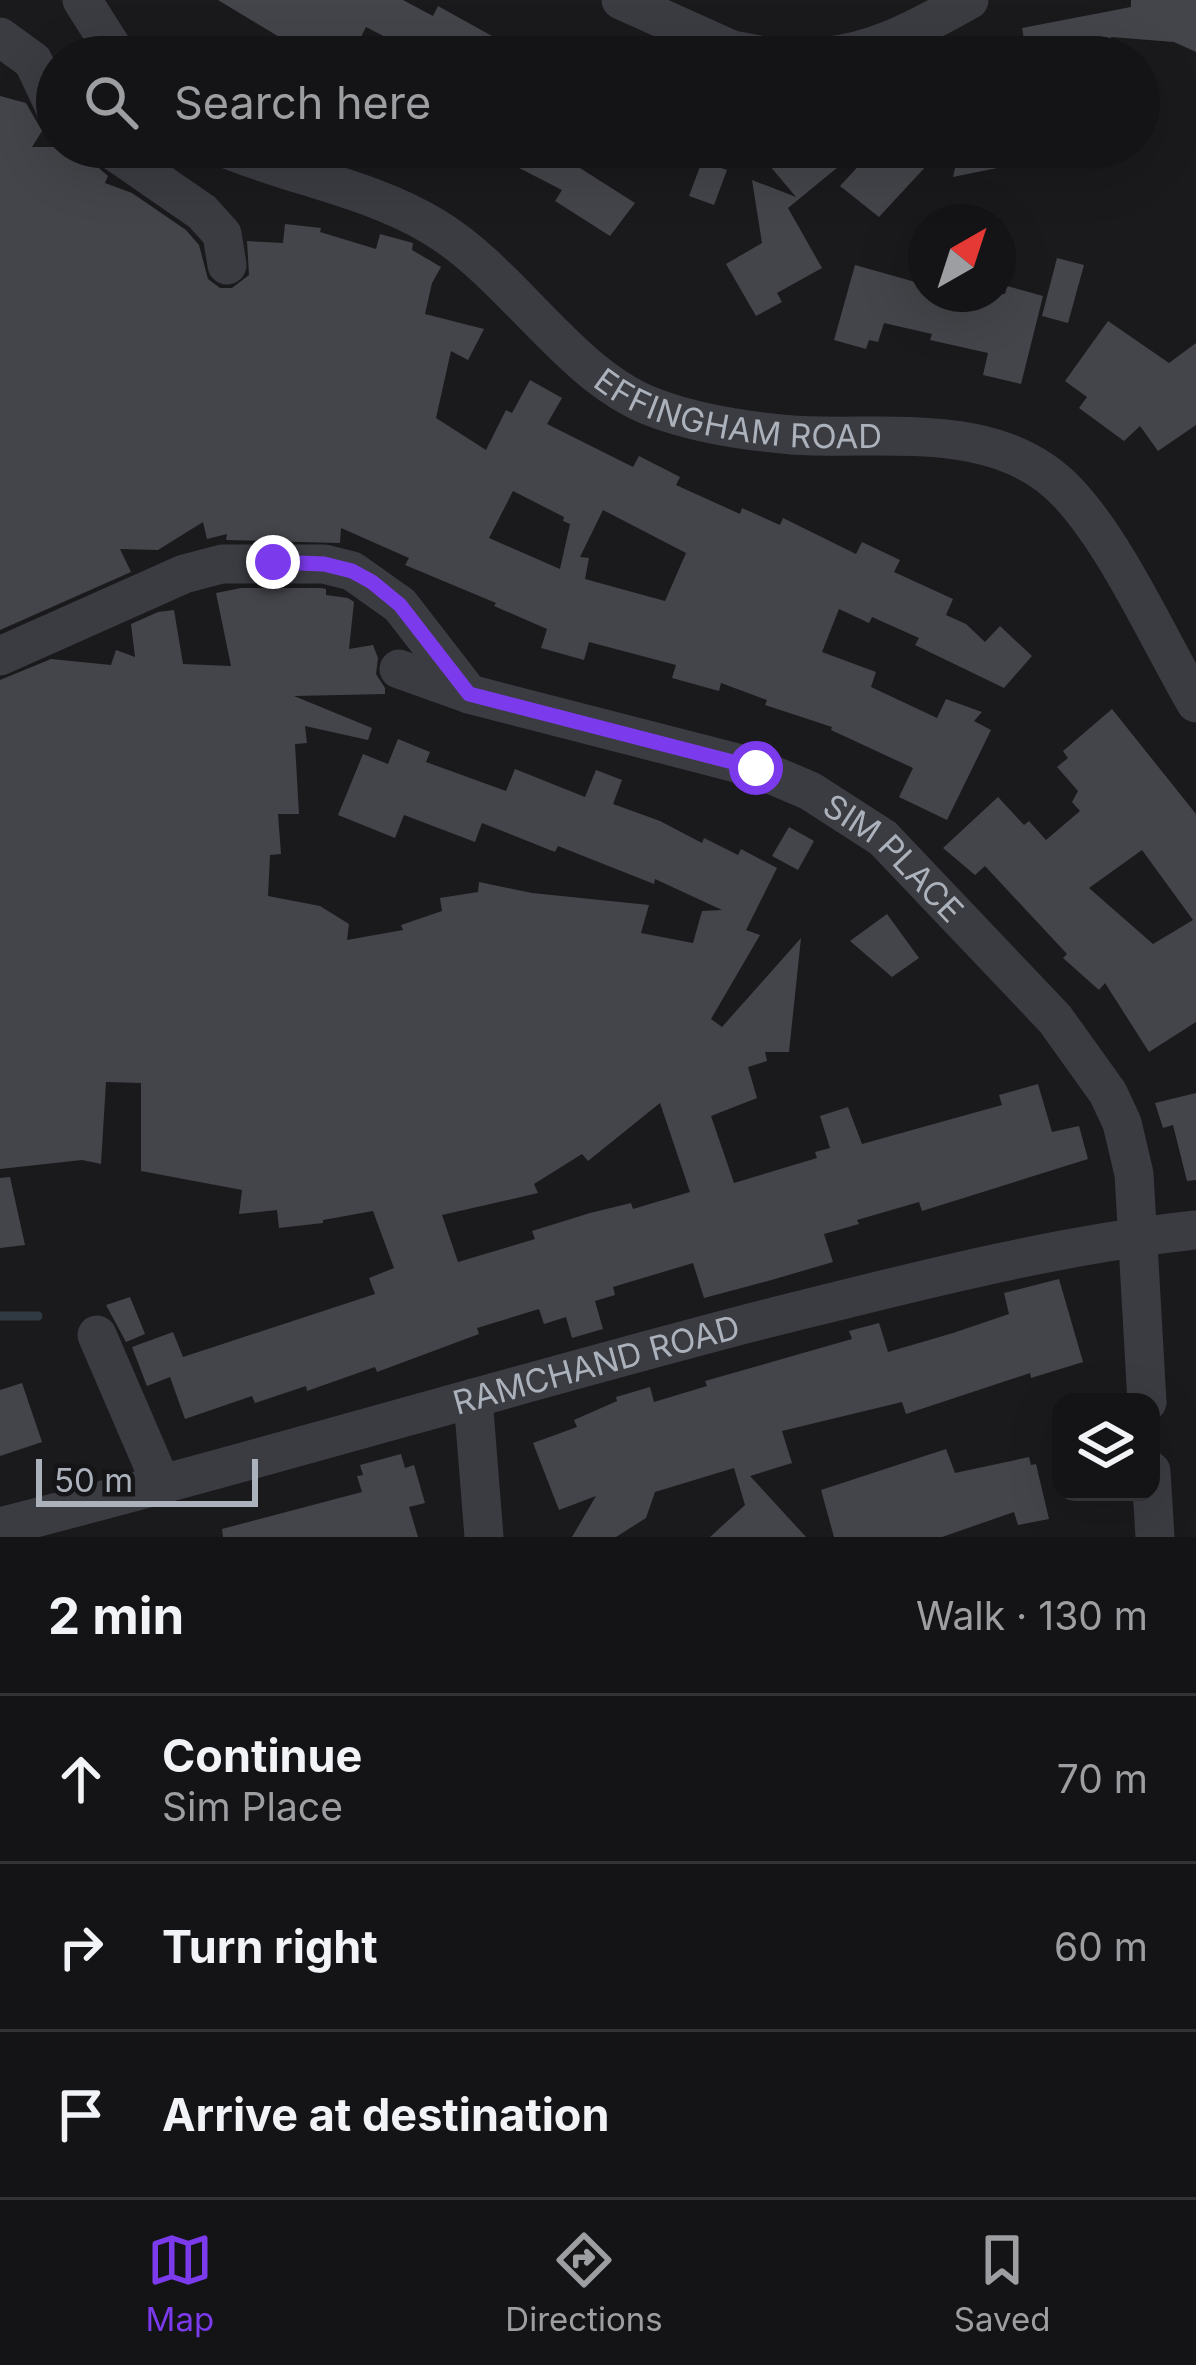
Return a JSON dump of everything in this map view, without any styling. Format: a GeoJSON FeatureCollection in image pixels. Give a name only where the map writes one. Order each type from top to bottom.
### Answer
{"type":"FeatureCollection","features":[{"type":"Feature","properties":{"kind":"street"},"geometry":{"type":"LineString","coordinates":[[82,0],[105,36]]}},
{"type":"Feature","properties":{"kind":"street"},"geometry":{"type":"LineString","coordinates":[[621,0],[701,36]]}},
{"type":"Feature","properties":{"kind":"street"},"geometry":{"type":"LineString","coordinates":[[903,36],[968,0]]}},
{"type":"Feature","properties":{"kind":"street"},"geometry":{"type":"LineString","coordinates":[[0,37],[36,67]]}},
{"type":"Feature","properties":{"kind":"street"},"geometry":{"type":"LineString","coordinates":[[138,168],[202,212],[222,234],[227,265]]}},
{"type":"Feature","properties":{"kind":"street","name":"EFFINGHAM ROAD"},"geometry":{"type":"LineString","coordinates":[[283,168],[382,202],[432,226],[474,256],[578,357],[616,388],[647,405],[735,429],[938,438],[986,444],[1015,456],[1066,491],[1096,528],[1196,703]]}},
{"type":"Feature","properties":{"kind":"street"},"geometry":{"type":"LineString","coordinates":[[0,656],[184,574],[222,564],[324,564],[352,571],[400,605],[469,694]]}},
{"type":"Feature","properties":{"kind":"street","name":"SIM PLACE"},"geometry":{"type":"LineString","coordinates":[[399,669],[469,694],[756,768],[810,791],[883,838],[1055,1019],[1108,1093],[1122,1123],[1134,1174],[1147,1393]]}},
{"type":"Feature","properties":{"kind":"street","name":"RAMCHAND ROAD"},"geometry":{"type":"LineString","coordinates":[[0,1527],[609,1359],[1032,1253],[1196,1230]]}},
{"type":"Feature","properties":{"kind":"street"},"geometry":{"type":"LineString","coordinates":[[97,1335],[162,1486]]}},
{"type":"Feature","properties":{"kind":"street"},"geometry":{"type":"LineString","coordinates":[[473,1398],[484,1537]]}},
{"type":"Feature","properties":{"kind":"street"},"geometry":{"type":"LineString","coordinates":[[1152,1501],[1153,1537]]}},
{"type":"Feature","properties":{"kind":"building"},"geometry":{"type":"Polygon","coordinates":[[[218,0],[403,0],[433,16],[438,6],[492,36],[383,36],[366,27],[362,36],[278,36],[218,0]]]}},
{"type":"Feature","properties":{"kind":"building"},"geometry":{"type":"Polygon","coordinates":[[[1131,0],[1196,0],[1196,52],[1160,41],[1160,36],[1023,36],[1022,28],[1131,7],[1131,0]]]}},
{"type":"Feature","properties":{"kind":"building"},"geometry":{"type":"Polygon","coordinates":[[[0,96],[26,103],[36,120],[32,147],[36,147],[36,168],[99,168],[108,176],[105,183],[132,193],[186,230],[199,245],[208,279],[220,288],[232,288],[249,275],[247,241],[283,243],[285,224],[321,228],[320,232],[376,249],[380,234],[413,243],[412,250],[441,267],[425,314],[484,329],[468,360],[451,351],[436,418],[486,450],[506,410],[512,413],[530,380],[562,398],[547,424],[633,467],[639,456],[680,477],[676,485],[740,514],[742,508],[780,525],[783,518],[856,554],[862,542],[900,560],[894,572],[953,599],[946,615],[966,624],[985,642],[1000,626],[1032,656],[1004,688],[915,645],[919,638],[872,617],[869,623],[839,609],[822,652],[876,672],[871,687],[937,718],[946,699],[982,712],[974,721],[991,730],[947,820],[899,797],[913,768],[832,727],[765,705],[767,700],[721,683],[719,691],[672,678],[676,665],[589,642],[584,660],[541,648],[547,629],[405,565],[409,558],[341,528],[340,543],[226,540],[227,534],[207,539],[203,522],[158,550],[120,549],[131,572],[0,630],[0,96]],[[513,491],[489,538],[560,569],[570,524],[513,491]],[[603,510],[580,557],[589,558],[585,579],[665,601],[686,553],[603,510]]]}},
{"type":"Feature","properties":{"kind":"building"},"geometry":{"type":"Polygon","coordinates":[[[519,168],[580,168],[635,203],[610,236],[555,201],[562,190],[519,168]]]}},
{"type":"Feature","properties":{"kind":"building"},"geometry":{"type":"Polygon","coordinates":[[[699,168],[727,170],[714,205],[689,196],[699,168]]]}},
{"type":"Feature","properties":{"kind":"building"},"geometry":{"type":"Polygon","coordinates":[[[772,168],[837,168],[788,208],[822,268],[777,293],[782,302],[756,316],[726,264],[762,243],[752,180],[796,197],[772,168]]]}},
{"type":"Feature","properties":{"kind":"building"},"geometry":{"type":"Polygon","coordinates":[[[857,168],[924,168],[879,217],[840,186],[857,168]]]}},
{"type":"Feature","properties":{"kind":"building"},"geometry":{"type":"Polygon","coordinates":[[[955,168],[997,168],[953,177],[955,168]]]}},
{"type":"Feature","properties":{"kind":"building"},"geometry":{"type":"Polygon","coordinates":[[[1057,258],[1084,265],[1068,323],[1042,316],[1057,258]]]}},
{"type":"Feature","properties":{"kind":"building"},"geometry":{"type":"Polygon","coordinates":[[[855,265],[908,280],[908,312],[1016,312],[1016,288],[1043,296],[1021,384],[983,375],[988,353],[930,340],[932,334],[884,323],[878,342],[869,340],[866,349],[834,340],[855,265]]]}},
{"type":"Feature","properties":{"kind":"building"},"geometry":{"type":"Polygon","coordinates":[[[1108,321],[1169,363],[1196,343],[1196,425],[1158,451],[1140,426],[1124,441],[1079,408],[1087,397],[1065,381],[1108,321]]]}},
{"type":"Feature","properties":{"kind":"building"},"geometry":{"type":"Polygon","coordinates":[[[241,588],[321,588],[326,595],[348,598],[354,602],[349,649],[373,645],[378,658],[376,674],[385,688],[385,694],[294,696],[372,728],[368,740],[305,726],[307,743],[295,744],[299,814],[278,814],[281,854],[270,855],[268,896],[320,906],[349,924],[347,940],[403,930],[401,925],[442,911],[440,898],[478,892],[479,882],[532,893],[649,905],[641,933],[693,943],[702,911],[722,910],[655,879],[654,884],[558,846],[555,852],[482,823],[475,842],[404,815],[395,838],[338,815],[363,754],[388,764],[398,739],[430,752],[426,762],[506,791],[515,769],[585,797],[596,770],[622,780],[613,804],[702,843],[704,838],[738,855],[741,849],[777,868],[746,930],[760,935],[711,1019],[722,1027],[801,938],[789,1052],[765,1052],[767,1061],[748,1067],[757,1098],[711,1116],[734,1183],[817,1158],[815,1152],[830,1148],[820,1116],[848,1107],[862,1144],[1002,1105],[999,1095],[1038,1084],[1052,1132],[1079,1126],[1088,1159],[922,1211],[919,1202],[857,1220],[859,1224],[824,1234],[833,1262],[768,1281],[704,1298],[693,1263],[613,1287],[615,1295],[595,1301],[603,1329],[572,1338],[566,1317],[544,1324],[539,1309],[477,1328],[479,1334],[377,1372],[375,1367],[255,1403],[252,1396],[185,1419],[170,1377],[147,1386],[132,1347],[173,1332],[183,1357],[375,1294],[369,1278],[394,1268],[373,1211],[279,1228],[277,1210],[239,1214],[242,1190],[141,1171],[141,1083],[106,1082],[101,1164],[82,1160],[0,1169],[0,680],[51,659],[111,665],[116,650],[135,657],[131,624],[174,610],[183,664],[231,666],[216,593],[241,588]],[[660,1103],[588,1161],[582,1154],[534,1184],[538,1193],[442,1215],[458,1262],[535,1239],[532,1231],[590,1213],[631,1203],[633,1209],[690,1192],[660,1103]]]}},
{"type":"Feature","properties":{"kind":"building"},"geometry":{"type":"Polygon","coordinates":[[[1112,709],[1196,814],[1196,1022],[1149,1052],[1105,983],[1099,990],[1063,958],[1067,954],[985,866],[975,875],[943,848],[998,797],[1046,840],[1080,811],[1072,802],[1078,791],[1057,767],[1068,758],[1063,751],[1112,709]],[[1142,850],[1089,888],[1153,944],[1193,920],[1142,850]]]}},
{"type":"Feature","properties":{"kind":"building"},"geometry":{"type":"Polygon","coordinates":[[[789,827],[814,841],[798,870],[772,856],[789,827]]]}},
{"type":"Feature","properties":{"kind":"building"},"geometry":{"type":"Polygon","coordinates":[[[887,914],[919,958],[892,977],[850,941],[887,914]]]}},
{"type":"Feature","properties":{"kind":"building"},"geometry":{"type":"Polygon","coordinates":[[[1196,1093],[1196,1180],[1187,1181],[1173,1125],[1163,1128],[1155,1103],[1196,1093]]]}},
{"type":"Feature","properties":{"kind":"building"},"geometry":{"type":"Polygon","coordinates":[[[10,1177],[25,1245],[0,1248],[0,1178],[10,1177]]]}},
{"type":"Feature","properties":{"kind":"building"},"geometry":{"type":"Polygon","coordinates":[[[1059,1279],[1083,1362],[1031,1378],[1030,1373],[906,1414],[902,1402],[782,1431],[792,1463],[750,1476],[806,1537],[710,1537],[745,1505],[734,1468],[655,1492],[646,1518],[616,1537],[572,1537],[596,1496],[559,1510],[533,1443],[577,1427],[574,1420],[617,1401],[616,1397],[650,1387],[654,1402],[707,1386],[705,1381],[852,1339],[849,1331],[879,1323],[888,1352],[1009,1314],[1004,1293],[1059,1279]]]}},
{"type":"Feature","properties":{"kind":"building"},"geometry":{"type":"Polygon","coordinates":[[[130,1297],[145,1334],[126,1342],[106,1305],[130,1297]]]}},
{"type":"Feature","properties":{"kind":"building"},"geometry":{"type":"Polygon","coordinates":[[[22,1383],[42,1442],[0,1456],[0,1390],[22,1383]]]}},
{"type":"Feature","properties":{"kind":"building"},"geometry":{"type":"Polygon","coordinates":[[[946,1449],[955,1473],[1029,1457],[1031,1465],[1036,1464],[1049,1519],[1018,1525],[1014,1512],[942,1537],[834,1537],[821,1490],[946,1449]]]}},
{"type":"Feature","properties":{"kind":"building"},"geometry":{"type":"Polygon","coordinates":[[[401,1454],[405,1468],[414,1465],[425,1503],[409,1507],[418,1537],[223,1537],[222,1529],[362,1492],[357,1476],[363,1475],[360,1465],[401,1454]]]}},
{"type":"Feature","properties":{"kind":"waterway"},"geometry":{"type":"LineString","coordinates":[[0,1316],[38,1316]]}},
{"type":"Feature","properties":{"kind":"route"},"geometry":{"type":"LineString","coordinates":[[273,562],[324,564],[372,582],[400,605],[469,694],[756,768]]}}]}
